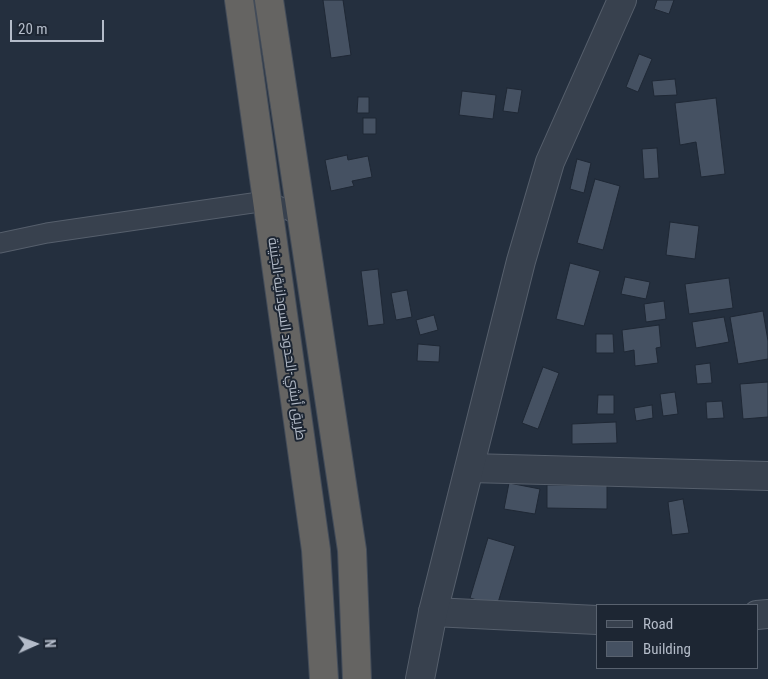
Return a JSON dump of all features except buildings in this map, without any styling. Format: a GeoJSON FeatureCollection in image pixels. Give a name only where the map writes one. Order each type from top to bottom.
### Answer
{"type":"FeatureCollection","features":[{"type":"Feature","properties":{"kind":"highway","name":"طريق أبشي-الحدود السودانية-الجنينة"},"geometry":{"type":"LineString","coordinates":[[239,0],[316,550],[324,679]]}},
{"type":"Feature","properties":{"kind":"highway"},"geometry":{"type":"LineString","coordinates":[[269,0],[352,550],[358,679]]}},
{"type":"Feature","properties":{"kind":"street"},"geometry":{"type":"LineString","coordinates":[[420,679],[432,612],[521,261],[550,162],[622,0]]}},
{"type":"Feature","properties":{"kind":"street"},"geometry":{"type":"LineString","coordinates":[[470,468],[768,476]]}},
{"type":"Feature","properties":{"kind":"street"},"geometry":{"type":"LineString","coordinates":[[432,612],[596,620]]}},
{"type":"Feature","properties":{"kind":"lane"},"geometry":{"type":"LineString","coordinates":[[0,243],[47,233],[266,201],[300,215]]}}]}
